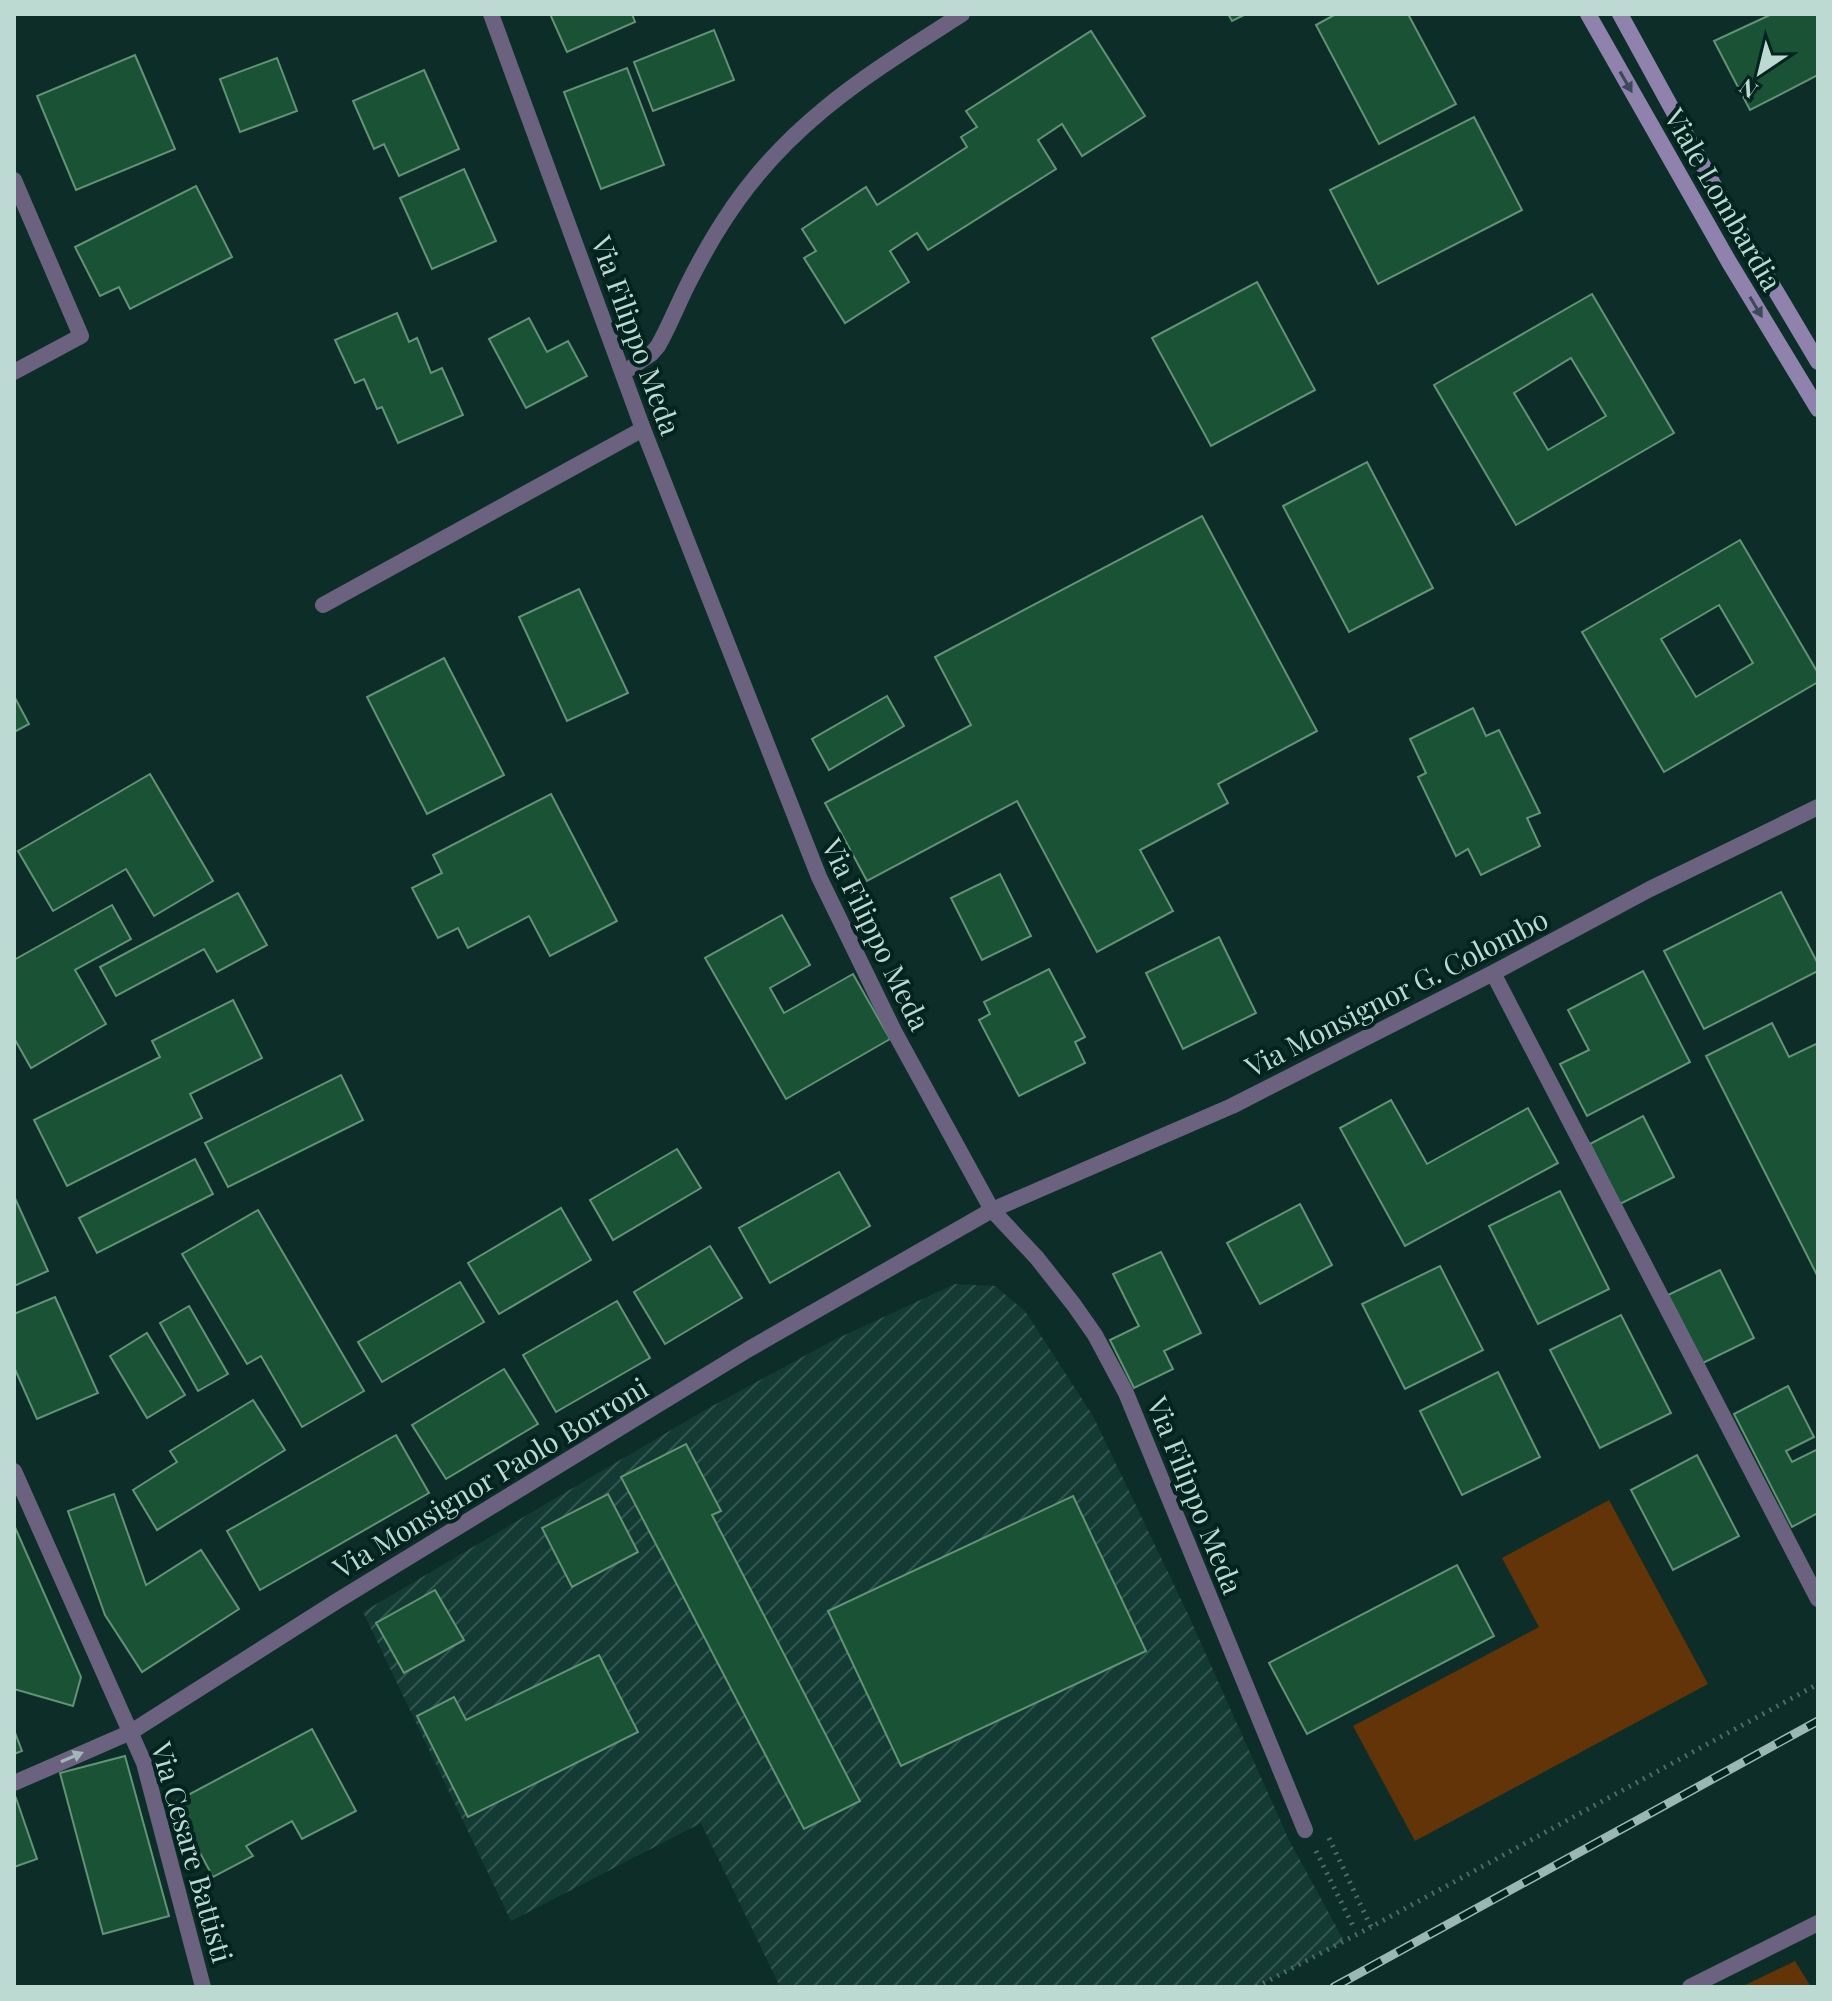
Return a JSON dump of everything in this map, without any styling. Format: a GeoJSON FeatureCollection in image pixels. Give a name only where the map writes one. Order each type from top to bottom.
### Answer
{"type":"FeatureCollection","features":[{"type":"Feature","properties":{"kind":"main road","name":"Viale Lombardia"},"geometry":{"type":"LineString","coordinates":[[1588,14],[1729,262],[1818,409]]}},
{"type":"Feature","properties":{"kind":"main road","name":"Viale Lombardia"},"geometry":{"type":"LineString","coordinates":[[1620,14],[1723,202],[1818,362]]}},
{"type":"Feature","properties":{"kind":"street","name":"Via Filippo Meda"},"geometry":{"type":"LineString","coordinates":[[491,14],[643,429],[819,877],[894,1031],[992,1210],[1037,1258],[1074,1305],[1095,1335],[1126,1393],[1305,1830]]}},
{"type":"Feature","properties":{"kind":"street"},"geometry":{"type":"LineString","coordinates":[[623,373],[658,346],[696,267],[724,220],[754,178],[789,138],[852,86],[962,14]]}},
{"type":"Feature","properties":{"kind":"street"},"geometry":{"type":"LineString","coordinates":[[14,180],[81,336],[14,372]]}},
{"type":"Feature","properties":{"kind":"street"},"geometry":{"type":"LineString","coordinates":[[323,605],[643,429]]}},
{"type":"Feature","properties":{"kind":"street","name":"Via Monsignor G. Colombo"},"geometry":{"type":"LineString","coordinates":[[992,1210],[1232,1106],[1650,889],[1818,807]]}},
{"type":"Feature","properties":{"kind":"street"},"geometry":{"type":"LineString","coordinates":[[1493,973],[1818,1599]]}},
{"type":"Feature","properties":{"kind":"street","name":"Via Monsignor Paolo Borroni"},"geometry":{"type":"LineString","coordinates":[[14,1783],[131,1732],[337,1601],[749,1349],[992,1210]]}},
{"type":"Feature","properties":{"kind":"street","name":"Via Cesare Battisti"},"geometry":{"type":"LineString","coordinates":[[14,1471],[153,1788],[203,1987]]}},
{"type":"Feature","properties":{"kind":"street"},"geometry":{"type":"LineString","coordinates":[[1690,1987],[1818,1923]]}},
{"type":"Feature","properties":{"kind":"path"},"geometry":{"type":"LineString","coordinates":[[1256,1987],[1818,1684]]}},
{"type":"Feature","properties":{"kind":"path"},"geometry":{"type":"LineString","coordinates":[[1355,1930],[1305,1830],[1320,1820],[1371,1927]]}},
{"type":"Feature","properties":{"kind":"shaded area"},"geometry":{"type":"Polygon","coordinates":[[[955,1284],[995,1286],[1025,1311],[1093,1416],[1187,1612],[1289,1840],[1344,1941],[1256,1987],[780,1987],[701,1823],[511,1921],[363,1612],[705,1410],[834,1340],[955,1284]]]}},
{"type":"Feature","properties":{"kind":"shaded area"},"geometry":{"type":"Polygon","coordinates":[[[1609,1500],[1708,1684],[1415,1841],[1353,1726],[1539,1627],[1502,1558],[1609,1500]]]}},
{"type":"Feature","properties":{"kind":"shaded area"},"geometry":{"type":"Polygon","coordinates":[[[1795,1961],[1811,1987],[1741,1987],[1795,1961]]]}},
{"type":"Feature","properties":{"kind":"building"},"geometry":{"type":"Polygon","coordinates":[[[550,14],[632,14],[635,22],[567,52],[550,14]]]}},
{"type":"Feature","properties":{"kind":"building"},"geometry":{"type":"Polygon","coordinates":[[[1228,14],[1246,14],[1232,21],[1228,14]]]}},
{"type":"Feature","properties":{"kind":"building"},"geometry":{"type":"Polygon","coordinates":[[[1336,14],[1408,14],[1456,104],[1379,144],[1316,25],[1336,14]]]}},
{"type":"Feature","properties":{"kind":"building"},"geometry":{"type":"Polygon","coordinates":[[[1772,14],[1818,14],[1818,75],[1750,110],[1714,41],[1772,14]]]}},
{"type":"Feature","properties":{"kind":"building"},"geometry":{"type":"Polygon","coordinates":[[[714,30],[734,80],[653,111],[634,62],[714,30]]]}},
{"type":"Feature","properties":{"kind":"building"},"geometry":{"type":"Polygon","coordinates":[[[1091,31],[1145,116],[1082,156],[1062,124],[1038,140],[1056,169],[928,250],[917,233],[890,251],[909,282],[845,323],[804,258],[816,251],[802,229],[866,187],[877,205],[967,147],[961,137],[977,127],[966,111],[1091,31]]]}},
{"type":"Feature","properties":{"kind":"building"},"geometry":{"type":"Polygon","coordinates":[[[135,55],[175,149],[76,190],[37,96],[135,55]]]}},
{"type":"Feature","properties":{"kind":"building"},"geometry":{"type":"Polygon","coordinates":[[[277,58],[297,111],[240,132],[220,79],[277,58]]]}},
{"type":"Feature","properties":{"kind":"building"},"geometry":{"type":"Polygon","coordinates":[[[627,68],[664,165],[601,189],[564,92],[627,68]]]}},
{"type":"Feature","properties":{"kind":"building"},"geometry":{"type":"Polygon","coordinates":[[[424,70],[459,149],[399,176],[384,144],[374,149],[353,101],[424,70]]]}},
{"type":"Feature","properties":{"kind":"building"},"geometry":{"type":"Polygon","coordinates":[[[1474,117],[1522,210],[1378,284],[1330,190],[1474,117]]]}},
{"type":"Feature","properties":{"kind":"building"},"geometry":{"type":"Polygon","coordinates":[[[464,169],[496,241],[432,269],[400,198],[464,169]]]}},
{"type":"Feature","properties":{"kind":"building"},"geometry":{"type":"Polygon","coordinates":[[[196,186],[232,257],[130,309],[119,287],[100,296],[75,247],[196,186]]]}},
{"type":"Feature","properties":{"kind":"building"},"geometry":{"type":"Polygon","coordinates":[[[1257,282],[1315,390],[1211,446],[1152,338],[1257,282]]]}},
{"type":"Feature","properties":{"kind":"building"},"geometry":{"type":"Polygon","coordinates":[[[1592,294],[1674,433],[1516,525],[1434,385],[1592,294]],[[1571,358],[1514,393],[1548,450],[1606,416],[1571,358]]]}},
{"type":"Feature","properties":{"kind":"building"},"geometry":{"type":"Polygon","coordinates":[[[397,313],[409,342],[417,338],[431,373],[442,368],[463,415],[398,443],[382,407],[377,409],[364,379],[355,383],[335,340],[397,313]]]}},
{"type":"Feature","properties":{"kind":"building"},"geometry":{"type":"Polygon","coordinates":[[[529,318],[547,352],[568,341],[587,376],[526,408],[489,339],[529,318]]]}},
{"type":"Feature","properties":{"kind":"building"},"geometry":{"type":"Polygon","coordinates":[[[1367,462],[1433,588],[1349,632],[1283,506],[1367,462]]]}},
{"type":"Feature","properties":{"kind":"building"},"geometry":{"type":"Polygon","coordinates":[[[1202,516],[1317,731],[1218,784],[1228,803],[1140,850],[1173,911],[1097,952],[1017,801],[867,881],[825,803],[971,725],[935,657],[1202,516]]]}},
{"type":"Feature","properties":{"kind":"building"},"geometry":{"type":"Polygon","coordinates":[[[1740,540],[1818,673],[1818,682],[1664,772],[1582,632],[1740,540]],[[1719,605],[1661,639],[1696,697],[1753,663],[1719,605]]]}},
{"type":"Feature","properties":{"kind":"building"},"geometry":{"type":"Polygon","coordinates":[[[579,589],[628,693],[567,721],[519,617],[579,589]]]}},
{"type":"Feature","properties":{"kind":"building"},"geometry":{"type":"Polygon","coordinates":[[[444,658],[504,775],[427,814],[367,697],[444,658]]]}},
{"type":"Feature","properties":{"kind":"building"},"geometry":{"type":"Polygon","coordinates":[[[14,696],[29,724],[14,732],[14,696]]]}},
{"type":"Feature","properties":{"kind":"building"},"geometry":{"type":"Polygon","coordinates":[[[887,696],[904,726],[829,770],[812,739],[887,696]]]}},
{"type":"Feature","properties":{"kind":"building"},"geometry":{"type":"Polygon","coordinates":[[[1473,708],[1486,736],[1499,730],[1540,813],[1527,818],[1540,846],[1481,875],[1468,849],[1456,856],[1418,777],[1426,773],[1410,739],[1473,708]]]}},
{"type":"Feature","properties":{"kind":"building"},"geometry":{"type":"Polygon","coordinates":[[[150,774],[213,881],[154,916],[126,869],[53,911],[18,851],[150,774]]]}},
{"type":"Feature","properties":{"kind":"building"},"geometry":{"type":"Polygon","coordinates":[[[551,794],[617,921],[550,956],[529,916],[468,948],[458,928],[438,938],[412,888],[442,873],[433,855],[551,794]]]}},
{"type":"Feature","properties":{"kind":"building"},"geometry":{"type":"Polygon","coordinates":[[[1000,874],[1031,936],[982,960],[951,898],[1000,874]]]}},
{"type":"Feature","properties":{"kind":"building"},"geometry":{"type":"Polygon","coordinates":[[[1781,892],[1818,964],[1818,971],[1704,1029],[1664,951],[1781,892]]]}},
{"type":"Feature","properties":{"kind":"building"},"geometry":{"type":"Polygon","coordinates":[[[238,893],[267,945],[217,972],[204,949],[116,996],[100,967],[238,893]]]}},
{"type":"Feature","properties":{"kind":"building"},"geometry":{"type":"Polygon","coordinates":[[[112,905],[131,939],[75,970],[106,1024],[31,1068],[14,1038],[14,960],[112,905]]]}},
{"type":"Feature","properties":{"kind":"building"},"geometry":{"type":"Polygon","coordinates":[[[782,915],[810,965],[770,988],[784,1013],[853,974],[890,1039],[786,1099],[705,958],[782,915]]]}},
{"type":"Feature","properties":{"kind":"building"},"geometry":{"type":"Polygon","coordinates":[[[1219,937],[1256,1013],[1183,1049],[1146,973],[1219,937]]]}},
{"type":"Feature","properties":{"kind":"building"},"geometry":{"type":"Polygon","coordinates":[[[1049,969],[1085,1037],[1075,1042],[1085,1063],[1019,1096],[979,1020],[990,1014],[984,1002],[1049,969]]]}},
{"type":"Feature","properties":{"kind":"building"},"geometry":{"type":"Polygon","coordinates":[[[1643,971],[1690,1062],[1587,1116],[1560,1064],[1589,1050],[1568,1010],[1643,971]]]}},
{"type":"Feature","properties":{"kind":"building"},"geometry":{"type":"Polygon","coordinates":[[[233,1000],[262,1058],[190,1094],[202,1118],[67,1186],[34,1120],[160,1057],[152,1041],[233,1000]]]}},
{"type":"Feature","properties":{"kind":"building"},"geometry":{"type":"Polygon","coordinates":[[[1772,1023],[1789,1057],[1818,1043],[1818,1277],[1706,1056],[1772,1023]]]}},
{"type":"Feature","properties":{"kind":"building"},"geometry":{"type":"Polygon","coordinates":[[[341,1075],[363,1120],[228,1187],[205,1143],[341,1075]]]}},
{"type":"Feature","properties":{"kind":"building"},"geometry":{"type":"Polygon","coordinates":[[[1391,1100],[1427,1164],[1528,1108],[1558,1163],[1405,1246],[1340,1128],[1391,1100]]]}},
{"type":"Feature","properties":{"kind":"building"},"geometry":{"type":"Polygon","coordinates":[[[1643,1116],[1674,1177],[1620,1204],[1590,1144],[1643,1116]]]}},
{"type":"Feature","properties":{"kind":"building"},"geometry":{"type":"Polygon","coordinates":[[[677,1149],[701,1188],[613,1240],[590,1200],[677,1149]]]}},
{"type":"Feature","properties":{"kind":"building"},"geometry":{"type":"Polygon","coordinates":[[[195,1159],[213,1194],[97,1253],[79,1218],[195,1159]]]}},
{"type":"Feature","properties":{"kind":"building"},"geometry":{"type":"Polygon","coordinates":[[[839,1172],[870,1226],[770,1283],[739,1228],[839,1172]]]}},
{"type":"Feature","properties":{"kind":"building"},"geometry":{"type":"Polygon","coordinates":[[[1560,1191],[1609,1289],[1538,1324],[1489,1226],[1560,1191]]]}},
{"type":"Feature","properties":{"kind":"building"},"geometry":{"type":"Polygon","coordinates":[[[14,1196],[48,1271],[14,1286],[14,1196]]]}},
{"type":"Feature","properties":{"kind":"building"},"geometry":{"type":"Polygon","coordinates":[[[1300,1204],[1332,1265],[1260,1304],[1227,1243],[1300,1204]]]}},
{"type":"Feature","properties":{"kind":"building"},"geometry":{"type":"Polygon","coordinates":[[[561,1208],[591,1260],[499,1314],[468,1263],[561,1208]]]}},
{"type":"Feature","properties":{"kind":"building"},"geometry":{"type":"Polygon","coordinates":[[[258,1210],[364,1391],[302,1427],[261,1356],[247,1364],[182,1254],[258,1210]]]}},
{"type":"Feature","properties":{"kind":"building"},"geometry":{"type":"Polygon","coordinates":[[[710,1246],[742,1298],[665,1344],[634,1292],[710,1246]]]}},
{"type":"Feature","properties":{"kind":"building"},"geometry":{"type":"Polygon","coordinates":[[[1161,1252],[1201,1333],[1164,1351],[1173,1369],[1134,1388],[1110,1340],[1139,1326],[1113,1274],[1161,1252]]]}},
{"type":"Feature","properties":{"kind":"building"},"geometry":{"type":"Polygon","coordinates":[[[1440,1266],[1483,1350],[1405,1389],[1362,1304],[1440,1266]]]}},
{"type":"Feature","properties":{"kind":"building"},"geometry":{"type":"Polygon","coordinates":[[[1720,1270],[1754,1338],[1703,1363],[1668,1295],[1720,1270]]]}},
{"type":"Feature","properties":{"kind":"building"},"geometry":{"type":"Polygon","coordinates":[[[460,1282],[484,1322],[382,1382],[358,1342],[460,1282]]]}},
{"type":"Feature","properties":{"kind":"building"},"geometry":{"type":"Polygon","coordinates":[[[55,1297],[98,1393],[37,1419],[14,1367],[14,1314],[55,1297]]]}},
{"type":"Feature","properties":{"kind":"building"},"geometry":{"type":"Polygon","coordinates":[[[617,1301],[650,1358],[556,1412],[523,1355],[617,1301]]]}},
{"type":"Feature","properties":{"kind":"building"},"geometry":{"type":"Polygon","coordinates":[[[189,1306],[228,1374],[198,1391],[160,1323],[189,1306]]]}},
{"type":"Feature","properties":{"kind":"building"},"geometry":{"type":"Polygon","coordinates":[[[1621,1315],[1671,1413],[1600,1448],[1550,1350],[1621,1315]]]}},
{"type":"Feature","properties":{"kind":"building"},"geometry":{"type":"Polygon","coordinates":[[[147,1333],[185,1395],[147,1418],[110,1356],[147,1333]]]}},
{"type":"Feature","properties":{"kind":"building"},"geometry":{"type":"Polygon","coordinates":[[[504,1369],[538,1424],[446,1479],[412,1425],[504,1369]]]}},
{"type":"Feature","properties":{"kind":"building"},"geometry":{"type":"Polygon","coordinates":[[[1498,1372],[1540,1457],[1462,1495],[1420,1411],[1498,1372]]]}},
{"type":"Feature","properties":{"kind":"building"},"geometry":{"type":"Polygon","coordinates":[[[1788,1386],[1814,1437],[1786,1451],[1792,1462],[1818,1449],[1818,1513],[1792,1527],[1734,1414],[1788,1386]]]}},
{"type":"Feature","properties":{"kind":"building"},"geometry":{"type":"Polygon","coordinates":[[[253,1400],[285,1450],[157,1530],[133,1490],[177,1462],[170,1451],[253,1400]]]}},
{"type":"Feature","properties":{"kind":"building"},"geometry":{"type":"Polygon","coordinates":[[[396,1435],[429,1493],[260,1590],[227,1531],[396,1435]]]}},
{"type":"Feature","properties":{"kind":"building"},"geometry":{"type":"Polygon","coordinates":[[[686,1444],[721,1511],[712,1515],[860,1801],[804,1829],[621,1477],[686,1444]]]}},
{"type":"Feature","properties":{"kind":"building"},"geometry":{"type":"Polygon","coordinates":[[[1697,1455],[1739,1536],[1673,1570],[1631,1490],[1697,1455]]]}},
{"type":"Feature","properties":{"kind":"building"},"geometry":{"type":"Polygon","coordinates":[[[114,1494],[146,1585],[201,1550],[239,1609],[142,1672],[105,1615],[68,1511],[114,1494]]]}},
{"type":"Feature","properties":{"kind":"building"},"geometry":{"type":"Polygon","coordinates":[[[608,1494],[638,1552],[572,1587],[542,1528],[608,1494]]]}},
{"type":"Feature","properties":{"kind":"building"},"geometry":{"type":"Polygon","coordinates":[[[1073,1496],[1146,1651],[901,1766],[828,1611],[1073,1496]]]}},
{"type":"Feature","properties":{"kind":"building"},"geometry":{"type":"Polygon","coordinates":[[[14,1525],[81,1677],[73,1706],[14,1689],[14,1525]]]}},
{"type":"Feature","properties":{"kind":"building"},"geometry":{"type":"Polygon","coordinates":[[[1457,1565],[1494,1636],[1307,1734],[1269,1663],[1457,1565]]]}},
{"type":"Feature","properties":{"kind":"building"},"geometry":{"type":"Polygon","coordinates":[[[435,1590],[464,1640],[404,1673],[376,1623],[435,1590]]]}},
{"type":"Feature","properties":{"kind":"building"},"geometry":{"type":"Polygon","coordinates":[[[599,1655],[638,1732],[468,1817],[417,1716],[454,1697],[466,1720],[599,1655]]]}},
{"type":"Feature","properties":{"kind":"building"},"geometry":{"type":"Polygon","coordinates":[[[312,1729],[356,1811],[302,1839],[292,1821],[246,1846],[253,1856],[213,1877],[173,1803],[312,1729]]]}},
{"type":"Feature","properties":{"kind":"building"},"geometry":{"type":"Polygon","coordinates":[[[14,1730],[22,1751],[14,1754],[14,1730]]]}},
{"type":"Feature","properties":{"kind":"building"},"geometry":{"type":"Polygon","coordinates":[[[125,1756],[169,1916],[103,1934],[60,1773],[125,1756]]]}},
{"type":"Feature","properties":{"kind":"building"},"geometry":{"type":"Polygon","coordinates":[[[14,1799],[37,1859],[14,1867],[14,1799]]]}},
{"type":"Feature","properties":{"kind":"railway"},"geometry":{"type":"LineString","coordinates":[[1334,1987],[1818,1721]]}}]}
